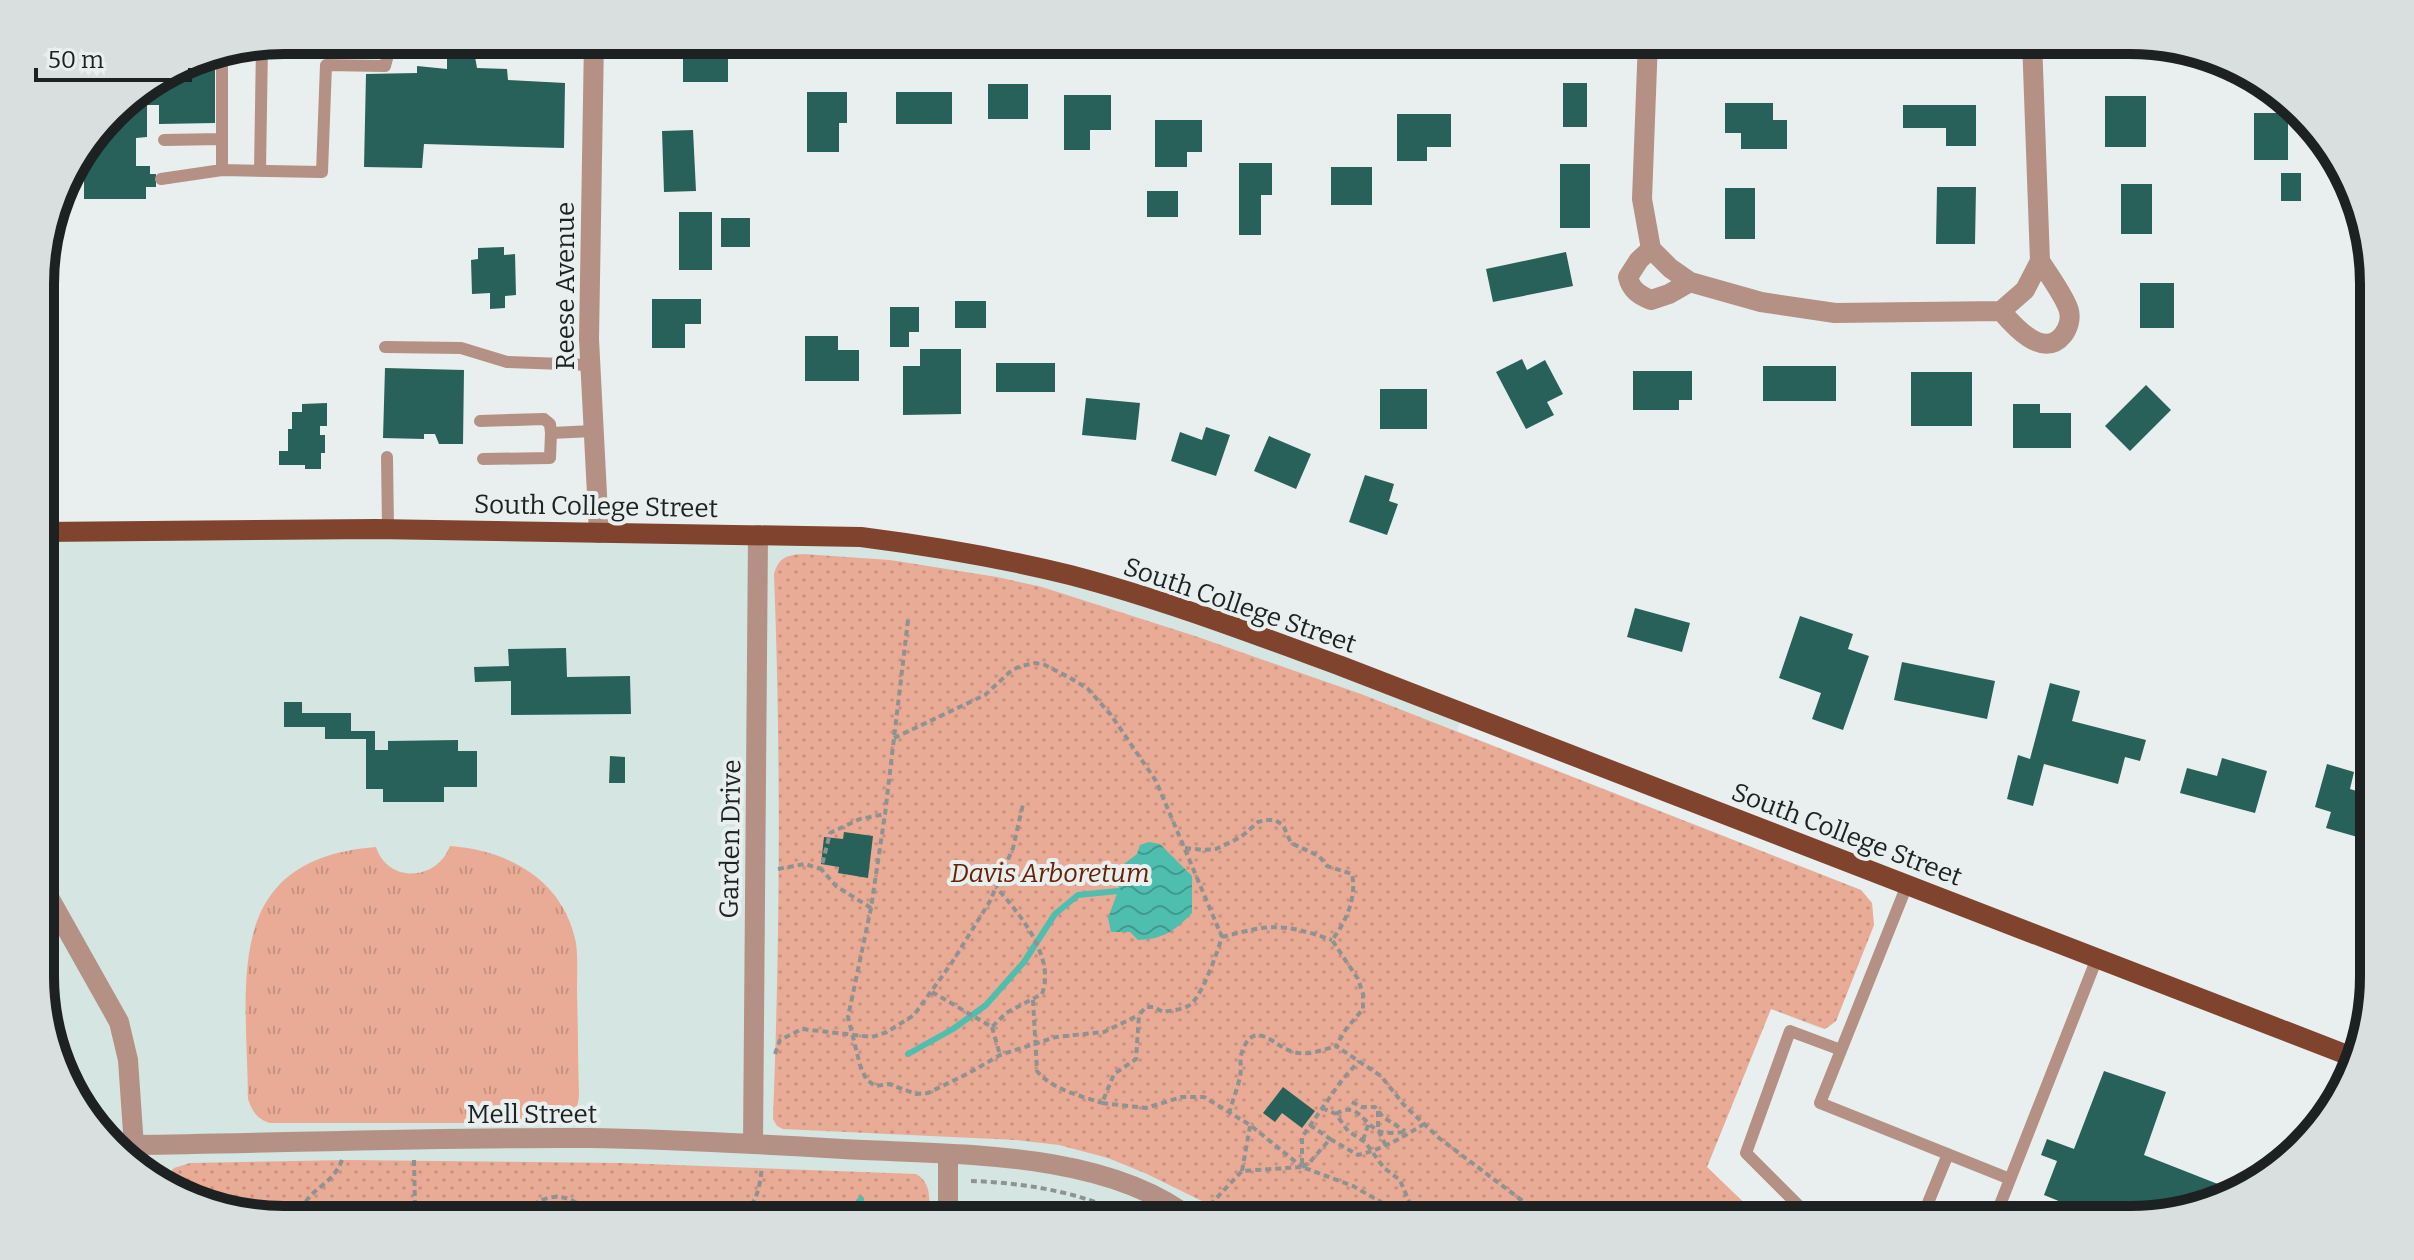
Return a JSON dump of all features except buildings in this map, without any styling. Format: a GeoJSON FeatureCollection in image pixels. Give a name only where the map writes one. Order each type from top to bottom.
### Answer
{"type":"FeatureCollection","features":[{"type":"Feature","properties":{"kind":"main road","name":"South College Street"},"geometry":{"type":"LineString","coordinates":[[54,532],[388,529],[861,537],[931,546],[1070,575],[1191,612],[1341,666],[2346,1055]]}},
{"type":"Feature","properties":{"kind":"street","name":"Reese Avenue"},"geometry":{"type":"LineString","coordinates":[[594,54],[590,365],[599,533]]}},
{"type":"Feature","properties":{"kind":"street"},"geometry":{"type":"LineString","coordinates":[[1647,54],[1642,199],[1651,249],[1690,282],[1761,302],[1835,313],[2001,311],[2025,290],[2040,261]]}},
{"type":"Feature","properties":{"kind":"street"},"geometry":{"type":"LineString","coordinates":[[2001,311],[2030,339],[2047,343],[2060,339],[2068,327],[2069,311],[2040,261],[2032,54]]}},
{"type":"Feature","properties":{"kind":"street"},"geometry":{"type":"LineString","coordinates":[[1651,249],[1628,277],[1630,286],[1638,294],[1651,300],[1690,282]]}},
{"type":"Feature","properties":{"kind":"street","name":"Garden Drive"},"geometry":{"type":"LineString","coordinates":[[753,1144],[758,535]]}},
{"type":"Feature","properties":{"kind":"street"},"geometry":{"type":"LineString","coordinates":[[54,906],[119,1022],[128,1060],[128,1145]]}},
{"type":"Feature","properties":{"kind":"street","name":"Mell Street"},"geometry":{"type":"LineString","coordinates":[[133,1150],[588,1138],[753,1144],[1028,1159],[1112,1178],[1172,1206]]}},
{"type":"Feature","properties":{"kind":"street"},"geometry":{"type":"LineString","coordinates":[[948,1155],[948,1206]]}},
{"type":"Feature","properties":{"kind":"lane"},"geometry":{"type":"LineString","coordinates":[[161,179],[222,170],[322,172],[326,65],[385,66],[388,54]]}},
{"type":"Feature","properties":{"kind":"lane"},"geometry":{"type":"LineString","coordinates":[[260,171],[262,55]]}},
{"type":"Feature","properties":{"kind":"lane"},"geometry":{"type":"LineString","coordinates":[[222,63],[222,170]]}},
{"type":"Feature","properties":{"kind":"lane"},"geometry":{"type":"LineString","coordinates":[[164,140],[221,139]]}},
{"type":"Feature","properties":{"kind":"lane"},"geometry":{"type":"LineString","coordinates":[[385,347],[461,348],[507,362],[590,365]]}},
{"type":"Feature","properties":{"kind":"lane"},"geometry":{"type":"LineString","coordinates":[[480,421],[544,419],[550,424],[551,433],[550,458],[483,459]]}},
{"type":"Feature","properties":{"kind":"lane"},"geometry":{"type":"LineString","coordinates":[[551,433],[593,431]]}},
{"type":"Feature","properties":{"kind":"lane"},"geometry":{"type":"LineString","coordinates":[[387,457],[388,529]]}},
{"type":"Feature","properties":{"kind":"lane"},"geometry":{"type":"LineString","coordinates":[[1907,885],[1820,1103],[2010,1179]]}},
{"type":"Feature","properties":{"kind":"lane"},"geometry":{"type":"LineString","coordinates":[[1999,1206],[2097,958]]}},
{"type":"Feature","properties":{"kind":"lane"},"geometry":{"type":"LineString","coordinates":[[1799,1206],[1746,1153],[1790,1031],[1841,1050]]}},
{"type":"Feature","properties":{"kind":"lane"},"geometry":{"type":"LineString","coordinates":[[1927,1206],[1948,1154]]}},
{"type":"Feature","properties":{"kind":"path"},"geometry":{"type":"LineString","coordinates":[[894,738],[985,695],[1012,670],[1021,666],[1035,663],[1045,665],[1088,689],[1111,715],[1156,781],[1222,937],[1193,1002],[1181,1009],[1163,1012],[1146,1007],[1139,1015],[1104,1032],[1080,1033],[1037,1042],[1000,1055],[928,1093],[916,1094],[889,1084],[875,1086],[866,1079],[848,1017],[871,908],[908,620]]}},
{"type":"Feature","properties":{"kind":"path"},"geometry":{"type":"LineString","coordinates":[[775,1054],[780,1040],[802,1029],[872,1037],[887,1032],[914,1015],[990,901],[1013,848],[1023,804]]}},
{"type":"Feature","properties":{"kind":"path"},"geometry":{"type":"LineString","coordinates":[[821,869],[830,833],[860,819],[885,814]]}},
{"type":"Feature","properties":{"kind":"path"},"geometry":{"type":"LineString","coordinates":[[1185,848],[1216,849],[1241,837],[1258,822],[1275,820],[1283,825],[1291,843],[1319,856],[1327,866],[1352,874],[1353,893],[1348,912],[1332,940]]}},
{"type":"Feature","properties":{"kind":"path"},"geometry":{"type":"LineString","coordinates":[[778,869],[805,864],[821,869],[836,886],[871,908]]}},
{"type":"Feature","properties":{"kind":"path"},"geometry":{"type":"LineString","coordinates":[[992,1027],[1006,1013],[1042,994],[1044,987],[1039,951],[1027,927],[996,887]]}},
{"type":"Feature","properties":{"kind":"path"},"geometry":{"type":"LineString","coordinates":[[1222,937],[1260,928],[1289,926],[1332,940],[1358,979],[1363,994],[1363,1009],[1336,1046],[1315,1053],[1293,1052],[1268,1036],[1249,1040],[1240,1055],[1241,1075],[1229,1114]]}},
{"type":"Feature","properties":{"kind":"path"},"geometry":{"type":"LineString","coordinates":[[932,992],[992,1027],[1000,1055]]}},
{"type":"Feature","properties":{"kind":"path"},"geometry":{"type":"LineString","coordinates":[[1033,1000],[1037,1042],[1035,1064],[1043,1078],[1102,1103],[1146,1108],[1182,1097],[1204,1097],[1250,1125],[1302,1167],[1353,1186],[1389,1206]]}},
{"type":"Feature","properties":{"kind":"path"},"geometry":{"type":"LineString","coordinates":[[1102,1103],[1114,1074],[1136,1059],[1139,1015]]}},
{"type":"Feature","properties":{"kind":"path"},"geometry":{"type":"LineString","coordinates":[[1336,1046],[1381,1076],[1424,1124],[1527,1206]]}},
{"type":"Feature","properties":{"kind":"path"},"geometry":{"type":"LineString","coordinates":[[1302,1167],[1302,1137],[1359,1061]]}},
{"type":"Feature","properties":{"kind":"path"},"geometry":{"type":"LineString","coordinates":[[1352,1102],[1362,1107],[1375,1107],[1383,1117],[1407,1132]]}},
{"type":"Feature","properties":{"kind":"path"},"geometry":{"type":"LineString","coordinates":[[1322,1108],[1336,1114],[1348,1131],[1363,1140],[1384,1168],[1400,1180],[1411,1206]]}},
{"type":"Feature","properties":{"kind":"path"},"geometry":{"type":"LineString","coordinates":[[1336,1114],[1341,1110],[1355,1111],[1378,1130],[1386,1146]]}},
{"type":"Feature","properties":{"kind":"path"},"geometry":{"type":"LineString","coordinates":[[1378,1110],[1378,1130]]}},
{"type":"Feature","properties":{"kind":"path"},"geometry":{"type":"LineString","coordinates":[[1363,1140],[1369,1122]]}},
{"type":"Feature","properties":{"kind":"path"},"geometry":{"type":"LineString","coordinates":[[1310,1125],[1358,1155],[1386,1146],[1424,1124]]}},
{"type":"Feature","properties":{"kind":"path"},"geometry":{"type":"LineString","coordinates":[[1210,1205],[1242,1171],[1250,1125]]}},
{"type":"Feature","properties":{"kind":"path"},"geometry":{"type":"LineString","coordinates":[[1378,1130],[1407,1132]]}},
{"type":"Feature","properties":{"kind":"path"},"geometry":{"type":"LineString","coordinates":[[1242,1171],[1302,1167],[1330,1139]]}},
{"type":"Feature","properties":{"kind":"path"},"geometry":{"type":"LineString","coordinates":[[414,1159],[415,1205]]}},
{"type":"Feature","properties":{"kind":"path"},"geometry":{"type":"LineString","coordinates":[[301,1206],[308,1196],[338,1172],[342,1160]]}},
{"type":"Feature","properties":{"kind":"path"},"geometry":{"type":"LineString","coordinates":[[751,1206],[758,1194],[762,1167]]}},
{"type":"Feature","properties":{"kind":"path"},"geometry":{"type":"LineString","coordinates":[[971,1181],[1018,1185],[1090,1200],[1104,1206]]}},
{"type":"Feature","properties":{"kind":"path"},"geometry":{"type":"LineString","coordinates":[[532,1206],[546,1197],[555,1196],[571,1199],[581,1206]]}},
{"type":"Feature","properties":{"kind":"path"},"geometry":{"type":"LineString","coordinates":[[504,1206],[511,1203],[526,1206]]}},
{"type":"Feature","properties":{"kind":"shaded area"},"geometry":{"type":"Polygon","coordinates":[[[54,534],[861,537],[1070,575],[1463,713],[1457,731],[1861,890],[1872,903],[1874,925],[1836,1021],[1825,1029],[1819,1028],[1771,1009],[1707,1167],[1747,1206],[284,1206],[239,1202],[210,1194],[156,1167],[111,1128],[85,1091],[62,1035],[54,976],[54,534]]]}},
{"type":"Feature","properties":{"kind":"green space","name":"Davis Arboretum"},"geometry":{"type":"Polygon","coordinates":[[[792,555],[890,560],[1042,587],[1361,694],[1861,890],[1872,903],[1874,925],[1836,1021],[1825,1029],[1771,1009],[1707,1167],[1747,1206],[1211,1206],[1108,1158],[1059,1145],[1016,1140],[783,1129],[777,1126],[773,1119],[779,846],[774,574],[778,564],[792,555]]]}},
{"type":"Feature","properties":{"kind":"green space"},"geometry":{"type":"Polygon","coordinates":[[[450,846],[492,854],[530,872],[546,886],[570,921],[577,961],[579,1096],[573,1113],[558,1123],[270,1123],[258,1117],[248,1099],[247,971],[253,934],[267,901],[290,875],[326,857],[376,847],[391,867],[413,874],[435,866],[450,846]]]}},
{"type":"Feature","properties":{"kind":"green space"},"geometry":{"type":"Polygon","coordinates":[[[347,1160],[621,1163],[916,1174],[928,1188],[929,1206],[284,1206],[239,1202],[210,1194],[169,1174],[174,1168],[190,1163],[347,1160]]]}},
{"type":"Feature","properties":{"kind":"water"},"geometry":{"type":"Polygon","coordinates":[[[1149,842],[1160,844],[1192,876],[1192,913],[1168,933],[1138,940],[1130,932],[1111,932],[1108,918],[1124,864],[1137,854],[1140,845],[1149,842]]]}},
{"type":"Feature","properties":{"kind":"waterway"},"geometry":{"type":"LineString","coordinates":[[908,1054],[953,1029],[986,1005],[1024,962],[1055,914],[1078,895],[1118,891]]}},
{"type":"Feature","properties":{"kind":"waterway"},"geometry":{"type":"LineString","coordinates":[[855,1206],[861,1199]]}}]}
